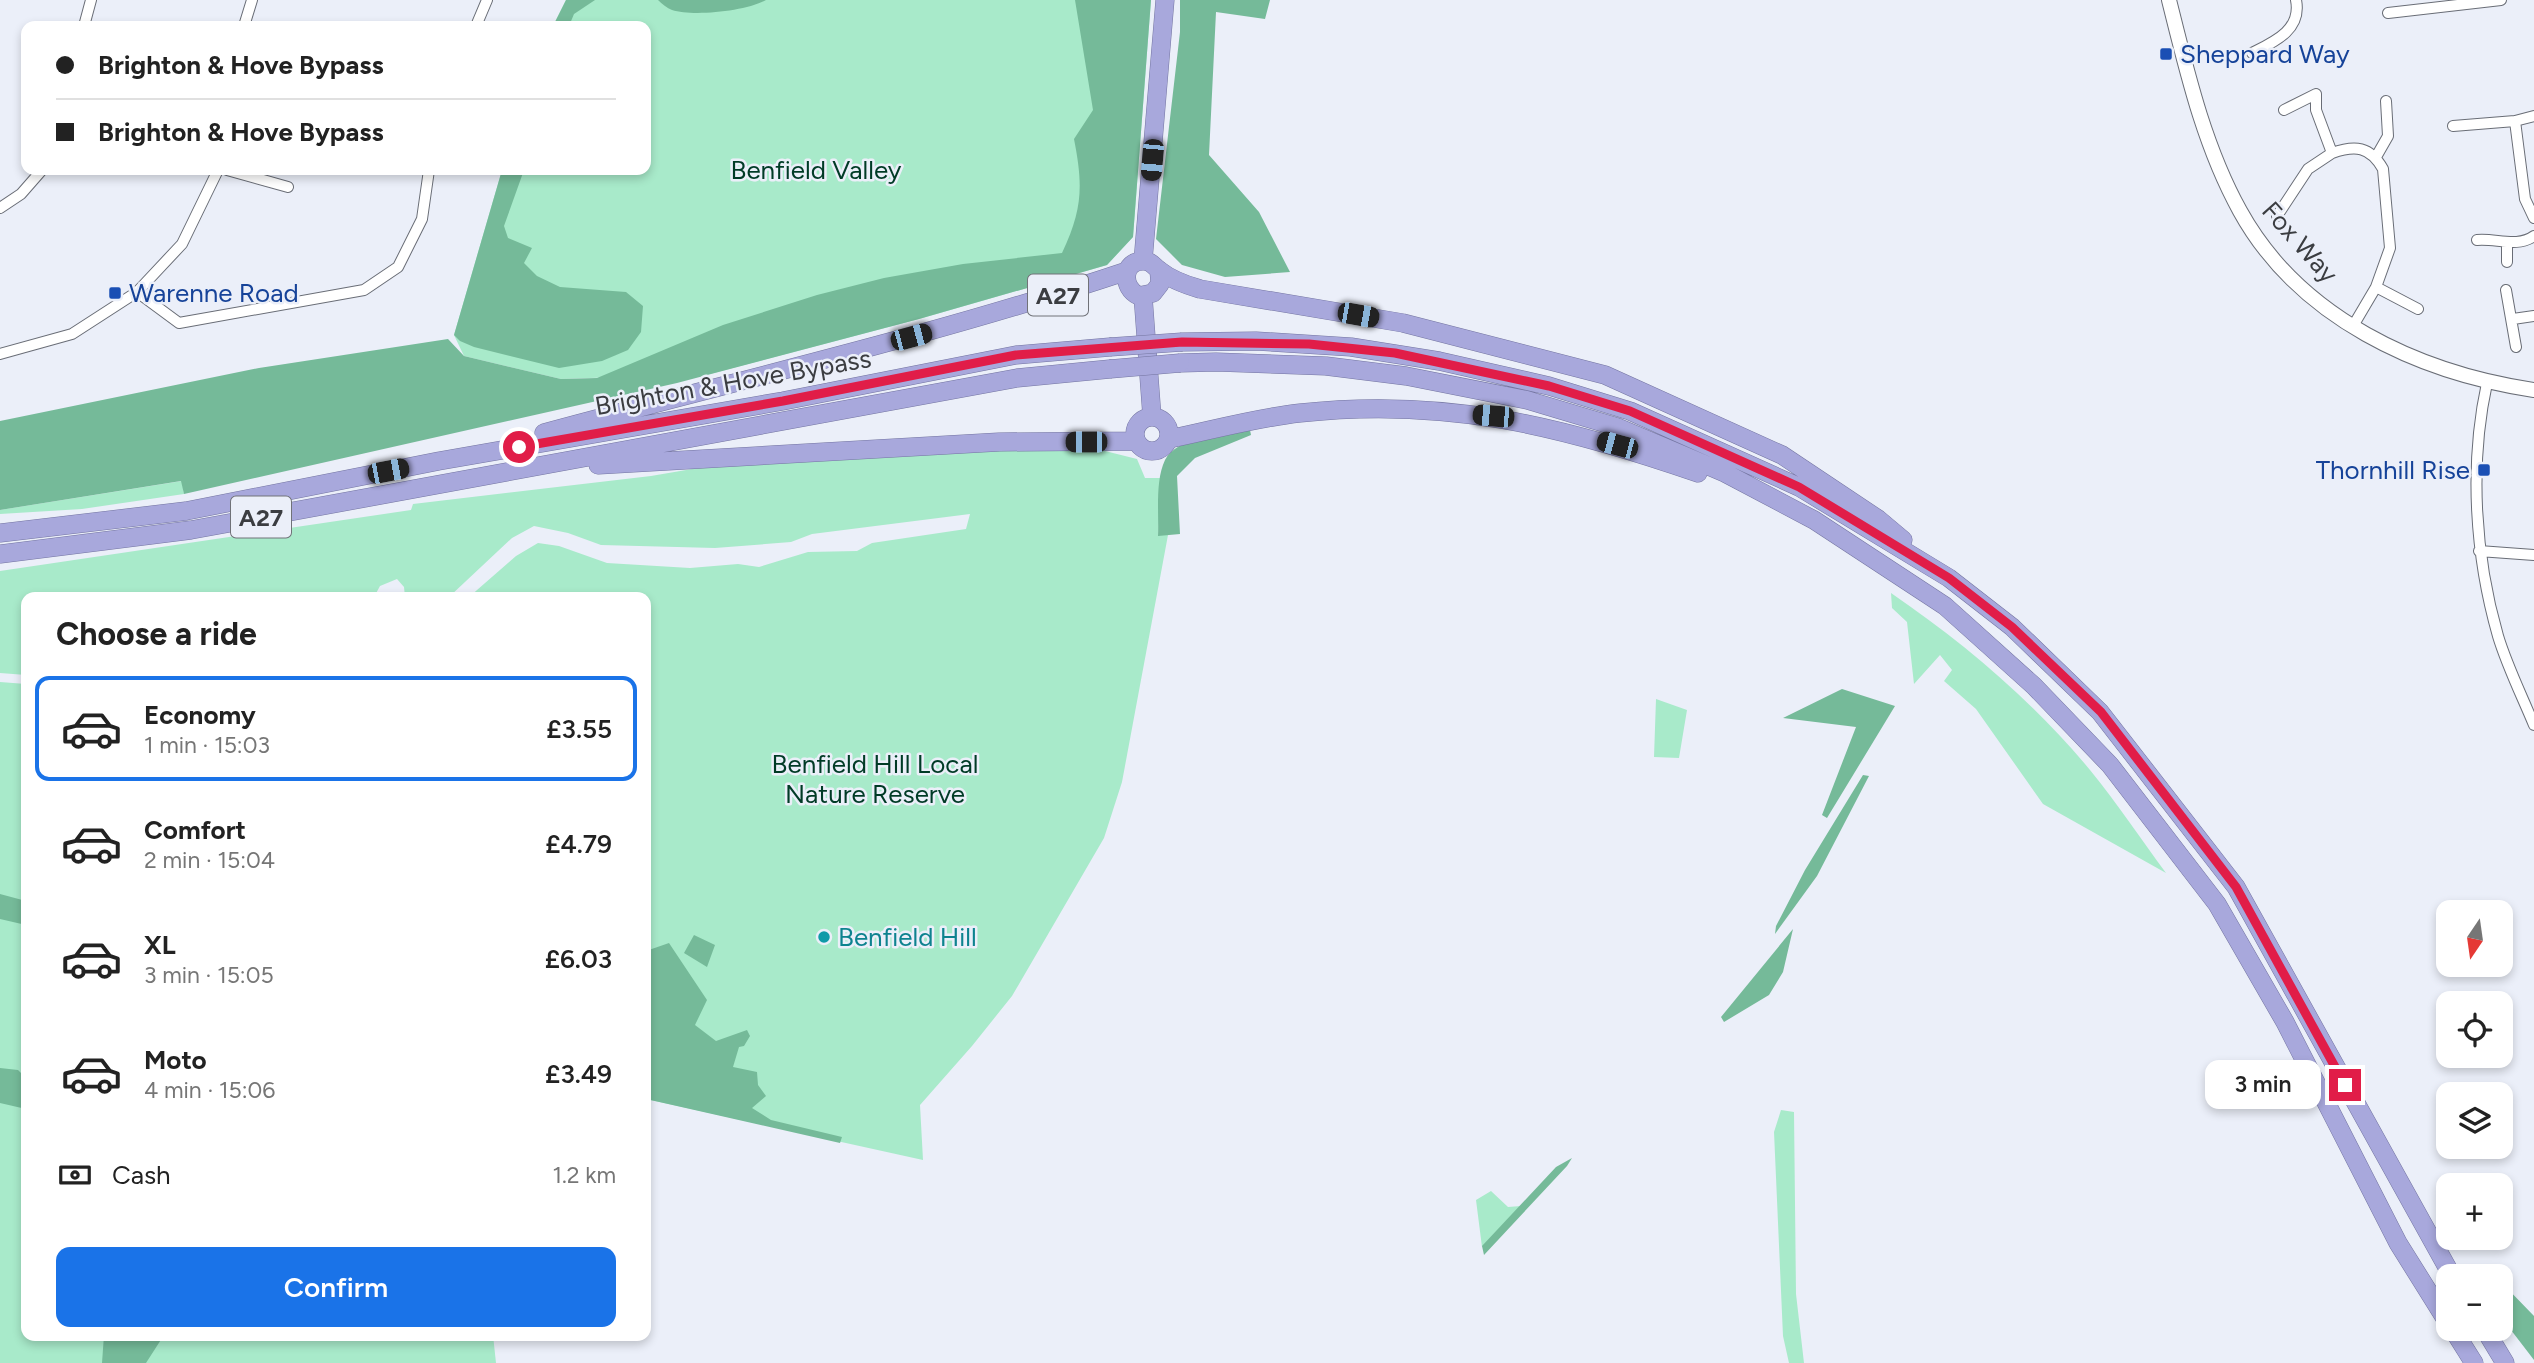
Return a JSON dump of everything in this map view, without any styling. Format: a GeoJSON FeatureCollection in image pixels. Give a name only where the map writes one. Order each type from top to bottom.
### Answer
{"type":"FeatureCollection","features":[{"type":"Feature","properties":{"kind":"highway"},"geometry":{"type":"LineString","coordinates":[[1151,265],[1132,265],[1127,271],[1128,288],[1135,294],[1143,296],[1153,293],[1158,288],[1161,277],[1151,265],[1165,0]]}},
{"type":"Feature","properties":{"kind":"highway","name":"A27"},"geometry":{"type":"LineString","coordinates":[[1151,265],[1180,282],[1200,289],[1403,323],[1605,375],[1782,455],[1878,519],[1949,578]]}},
{"type":"Feature","properties":{"kind":"highway","name":"A27"},"geometry":{"type":"LineString","coordinates":[[439,461],[933,331],[1059,295],[1127,271]]}},
{"type":"Feature","properties":{"kind":"highway"},"geometry":{"type":"LineString","coordinates":[[1143,296],[1152,417]]}},
{"type":"Feature","properties":{"kind":"highway","name":"Brighton & Hove Bypass"},"geometry":{"type":"LineString","coordinates":[[0,533],[186,511],[439,461],[783,401],[1016,355],[1182,342],[1256,341],[1351,347],[1439,360],[1549,386],[1630,411],[1799,487],[1949,578],[2012,627],[2101,712],[2236,887],[2445,1264]]}},
{"type":"Feature","properties":{"kind":"highway","name":"Brighton & Hove Bypass"},"geometry":{"type":"LineString","coordinates":[[0,554],[191,530],[1017,378],[1180,363],[1326,366],[1406,376],[1527,400],[1617,427],[1725,472],[1814,520],[1945,606],[2034,686],[2110,765],[2217,904],[2285,1022],[2398,1243],[2436,1304]]}},
{"type":"Feature","properties":{"kind":"highway","name":"A27"},"geometry":{"type":"LineString","coordinates":[[1169,439],[1258,419],[1348,409],[1408,409],[1493,416],[1524,421],[1617,445],[1740,487],[1814,520]]}},
{"type":"Feature","properties":{"kind":"highway"},"geometry":{"type":"LineString","coordinates":[[1152,417],[1166,424],[1169,439],[1164,448],[1154,452],[1143,450],[1136,441],[1137,425],[1152,417]]}},
{"type":"Feature","properties":{"kind":"highway","name":"A27"},"geometry":{"type":"LineString","coordinates":[[520,470],[999,442],[1136,441]]}},
{"type":"Feature","properties":{"kind":"highway"},"geometry":{"type":"LineString","coordinates":[[2460,1341],[2474,1363]]}},
{"type":"Feature","properties":{"kind":"highway"},"geometry":{"type":"LineString","coordinates":[[2492,1341],[2505,1363]]}},
{"type":"Feature","properties":{"kind":"street"},"geometry":{"type":"LineString","coordinates":[[85,21],[91,0]]}},
{"type":"Feature","properties":{"kind":"street"},"geometry":{"type":"LineString","coordinates":[[246,21],[252,0]]}},
{"type":"Feature","properties":{"kind":"street"},"geometry":{"type":"LineString","coordinates":[[478,21],[487,0]]}},
{"type":"Feature","properties":{"kind":"street","name":"Fox Way"},"geometry":{"type":"LineString","coordinates":[[2169,0],[2196,102],[2218,166],[2240,212],[2259,240],[2288,274],[2376,341],[2423,363],[2487,383],[2534,390]]}},
{"type":"Feature","properties":{"kind":"street"},"geometry":{"type":"LineString","coordinates":[[2252,53],[2288,31],[2295,22],[2296,0]]}},
{"type":"Feature","properties":{"kind":"street"},"geometry":{"type":"LineString","coordinates":[[2388,13],[2501,0]]}},
{"type":"Feature","properties":{"kind":"street"},"geometry":{"type":"LineString","coordinates":[[2284,110],[2316,94],[2316,110],[2332,153]]}},
{"type":"Feature","properties":{"kind":"street"},"geometry":{"type":"LineString","coordinates":[[2376,157],[2388,135],[2386,101]]}},
{"type":"Feature","properties":{"kind":"street"},"geometry":{"type":"LineString","coordinates":[[2453,126],[2515,121],[2534,116]]}},
{"type":"Feature","properties":{"kind":"street"},"geometry":{"type":"LineString","coordinates":[[2515,121],[2534,218]]}},
{"type":"Feature","properties":{"kind":"street"},"geometry":{"type":"LineString","coordinates":[[2277,216],[2308,169],[2332,153],[2348,148],[2364,148],[2376,157],[2383,169],[2391,235],[2387,262],[2353,326]]}},
{"type":"Feature","properties":{"kind":"street"},"geometry":{"type":"LineString","coordinates":[[0,208],[21,194],[38,175]]}},
{"type":"Feature","properties":{"kind":"street"},"geometry":{"type":"LineString","coordinates":[[0,354],[72,334],[137,292],[182,244],[216,175]]}},
{"type":"Feature","properties":{"kind":"street"},"geometry":{"type":"LineString","coordinates":[[245,175],[288,187]]}},
{"type":"Feature","properties":{"kind":"street"},"geometry":{"type":"LineString","coordinates":[[137,292],[179,323],[364,290],[398,267],[422,219],[428,175]]}},
{"type":"Feature","properties":{"kind":"street"},"geometry":{"type":"LineString","coordinates":[[2477,240],[2518,242],[2534,236]]}},
{"type":"Feature","properties":{"kind":"street"},"geometry":{"type":"LineString","coordinates":[[2507,242],[2507,262]]}},
{"type":"Feature","properties":{"kind":"street"},"geometry":{"type":"LineString","coordinates":[[2376,287],[2418,309]]}},
{"type":"Feature","properties":{"kind":"street"},"geometry":{"type":"LineString","coordinates":[[2507,290],[2516,347]]}},
{"type":"Feature","properties":{"kind":"street"},"geometry":{"type":"LineString","coordinates":[[2513,319],[2534,316]]}},
{"type":"Feature","properties":{"kind":"street"},"geometry":{"type":"LineString","coordinates":[[2487,383],[2478,438],[2479,551],[2498,637],[2534,725]]}},
{"type":"Feature","properties":{"kind":"street"},"geometry":{"type":"LineString","coordinates":[[2479,551],[2534,555]]}},
{"type":"Feature","properties":{"kind":"green space","name":"Benfield Valley"},"geometry":{"type":"Polygon","coordinates":[[[566,0],[1151,0],[1133,237],[1107,265],[919,319],[710,374],[561,379],[464,356],[454,335],[501,175],[651,175],[651,21],[556,21],[566,0]]]}},
{"type":"Feature","properties":{"kind":"green space"},"geometry":{"type":"Polygon","coordinates":[[[566,0],[595,0],[574,14],[571,21],[556,21],[566,0]]]}},
{"type":"Feature","properties":{"kind":"green space"},"geometry":{"type":"Polygon","coordinates":[[[658,0],[766,0],[733,10],[693,13],[672,10],[658,0]]]}},
{"type":"Feature","properties":{"kind":"green space"},"geometry":{"type":"Polygon","coordinates":[[[1075,0],[1151,0],[1133,237],[1107,265],[919,319],[677,383],[184,494],[181,481],[0,510],[0,421],[259,368],[448,339],[464,356],[561,379],[597,378],[723,325],[817,295],[884,278],[963,264],[1062,253],[1074,223],[1079,197],[1079,170],[1074,139],[1093,110],[1075,0]]]}},
{"type":"Feature","properties":{"kind":"green space"},"geometry":{"type":"Polygon","coordinates":[[[1180,0],[1270,0],[1265,19],[1216,12],[1209,155],[1259,212],[1290,272],[1225,277],[1182,265],[1156,239],[1180,32],[1180,0]]]}},
{"type":"Feature","properties":{"kind":"green space"},"geometry":{"type":"Polygon","coordinates":[[[501,175],[522,175],[504,226],[508,238],[532,248],[524,263],[537,276],[560,287],[626,292],[643,306],[641,332],[628,350],[602,361],[559,368],[474,347],[454,335],[501,175]]]}},
{"type":"Feature","properties":{"kind":"green space"},"geometry":{"type":"Polygon","coordinates":[[[1249,425],[1251,435],[1195,458],[1177,476],[1180,534],[1158,536],[1160,478],[1165,460],[1171,452],[1202,436],[1249,425]]]}},
{"type":"Feature","properties":{"kind":"green space","name":"Benfield Hill Local Nature Reserve"},"geometry":{"type":"Polygon","coordinates":[[[949,450],[1105,451],[1137,459],[1145,478],[1161,478],[1158,535],[1168,535],[1122,782],[1104,838],[1012,996],[920,1105],[923,1160],[651,1100],[651,592],[475,592],[516,556],[538,543],[559,546],[607,563],[690,568],[738,564],[759,567],[808,552],[857,551],[872,543],[966,529],[970,514],[812,534],[791,542],[715,548],[601,545],[568,533],[534,526],[512,538],[454,592],[404,592],[397,579],[380,586],[377,592],[21,592],[21,675],[0,673],[0,571],[411,510],[413,504],[651,476],[727,463],[949,450]]]}},
{"type":"Feature","properties":{"kind":"green space"},"geometry":{"type":"Polygon","coordinates":[[[182,481],[184,494],[82,509],[0,514],[0,510],[182,481]]]}},
{"type":"Feature","properties":{"kind":"green space"},"geometry":{"type":"Polygon","coordinates":[[[1891,593],[1971,653],[2045,720],[2100,783],[2166,873],[2043,804],[1976,709],[1944,681],[1952,670],[1940,655],[1914,684],[1907,622],[1892,608],[1891,593]]]}},
{"type":"Feature","properties":{"kind":"green space"},"geometry":{"type":"Polygon","coordinates":[[[0,682],[21,684],[21,1341],[494,1341],[496,1363],[0,1363],[0,682]]]}},
{"type":"Feature","properties":{"kind":"green space"},"geometry":{"type":"Polygon","coordinates":[[[1842,689],[1895,706],[1827,818],[1822,815],[1856,727],[1783,718],[1842,689]]]}},
{"type":"Feature","properties":{"kind":"green space"},"geometry":{"type":"Polygon","coordinates":[[[1656,699],[1687,710],[1679,758],[1654,757],[1656,699]]]}},
{"type":"Feature","properties":{"kind":"green space"},"geometry":{"type":"Polygon","coordinates":[[[1863,775],[1869,776],[1817,876],[1775,934],[1776,926],[1805,870],[1863,775]]]}},
{"type":"Feature","properties":{"kind":"green space"},"geometry":{"type":"Polygon","coordinates":[[[0,894],[21,900],[21,924],[0,919],[0,894]]]}},
{"type":"Feature","properties":{"kind":"green space"},"geometry":{"type":"Polygon","coordinates":[[[1793,929],[1783,972],[1769,995],[1724,1022],[1721,1017],[1793,929]]]}},
{"type":"Feature","properties":{"kind":"green space"},"geometry":{"type":"Polygon","coordinates":[[[694,935],[715,945],[707,967],[684,953],[694,935]]]}},
{"type":"Feature","properties":{"kind":"green space"},"geometry":{"type":"Polygon","coordinates":[[[669,943],[707,1000],[695,1025],[716,1041],[747,1030],[750,1036],[744,1046],[739,1047],[733,1067],[757,1072],[758,1085],[766,1096],[752,1108],[771,1120],[842,1137],[840,1143],[651,1100],[651,949],[669,943]]]}},
{"type":"Feature","properties":{"kind":"green space"},"geometry":{"type":"Polygon","coordinates":[[[0,1068],[18,1070],[21,1073],[21,1108],[0,1103],[0,1068]]]}},
{"type":"Feature","properties":{"kind":"green space"},"geometry":{"type":"Polygon","coordinates":[[[1781,1110],[1794,1112],[1796,1294],[1804,1363],[1789,1363],[1783,1336],[1774,1132],[1781,1110]]]}},
{"type":"Feature","properties":{"kind":"green space"},"geometry":{"type":"Polygon","coordinates":[[[1572,1158],[1484,1255],[1482,1246],[1556,1167],[1572,1158]]]}},
{"type":"Feature","properties":{"kind":"green space"},"geometry":{"type":"Polygon","coordinates":[[[1491,1191],[1508,1207],[1521,1206],[1482,1247],[1476,1200],[1491,1191]]]}},
{"type":"Feature","properties":{"kind":"green space"},"geometry":{"type":"Polygon","coordinates":[[[2513,1294],[2534,1316],[2534,1360],[2513,1333],[2513,1294]]]}},
{"type":"Feature","properties":{"kind":"green space"},"geometry":{"type":"Polygon","coordinates":[[[104,1341],[160,1341],[146,1363],[102,1363],[104,1341]]]}},
{"type":"Feature","properties":{"kind":"place","name":"Sheppard Way"},"geometry":{"type":"Point","coordinates":[2166,54]}},
{"type":"Feature","properties":{"kind":"place","name":"Warenne Road"},"geometry":{"type":"Point","coordinates":[115,293]}},
{"type":"Feature","properties":{"kind":"place","name":"Thornhill Rise"},"geometry":{"type":"Point","coordinates":[2484,470]}},
{"type":"Feature","properties":{"kind":"place","name":"Benfield Hill"},"geometry":{"type":"Point","coordinates":[824,937]}},
{"type":"Feature","properties":{"kind":"route"},"geometry":{"type":"LineString","coordinates":[[519,447],[783,401],[1016,355],[1182,342],[1309,344],[1395,353],[1439,360],[1549,386],[1630,411],[1799,487],[1949,578],[2012,627],[2101,712],[2236,887],[2345,1085]]}}]}
